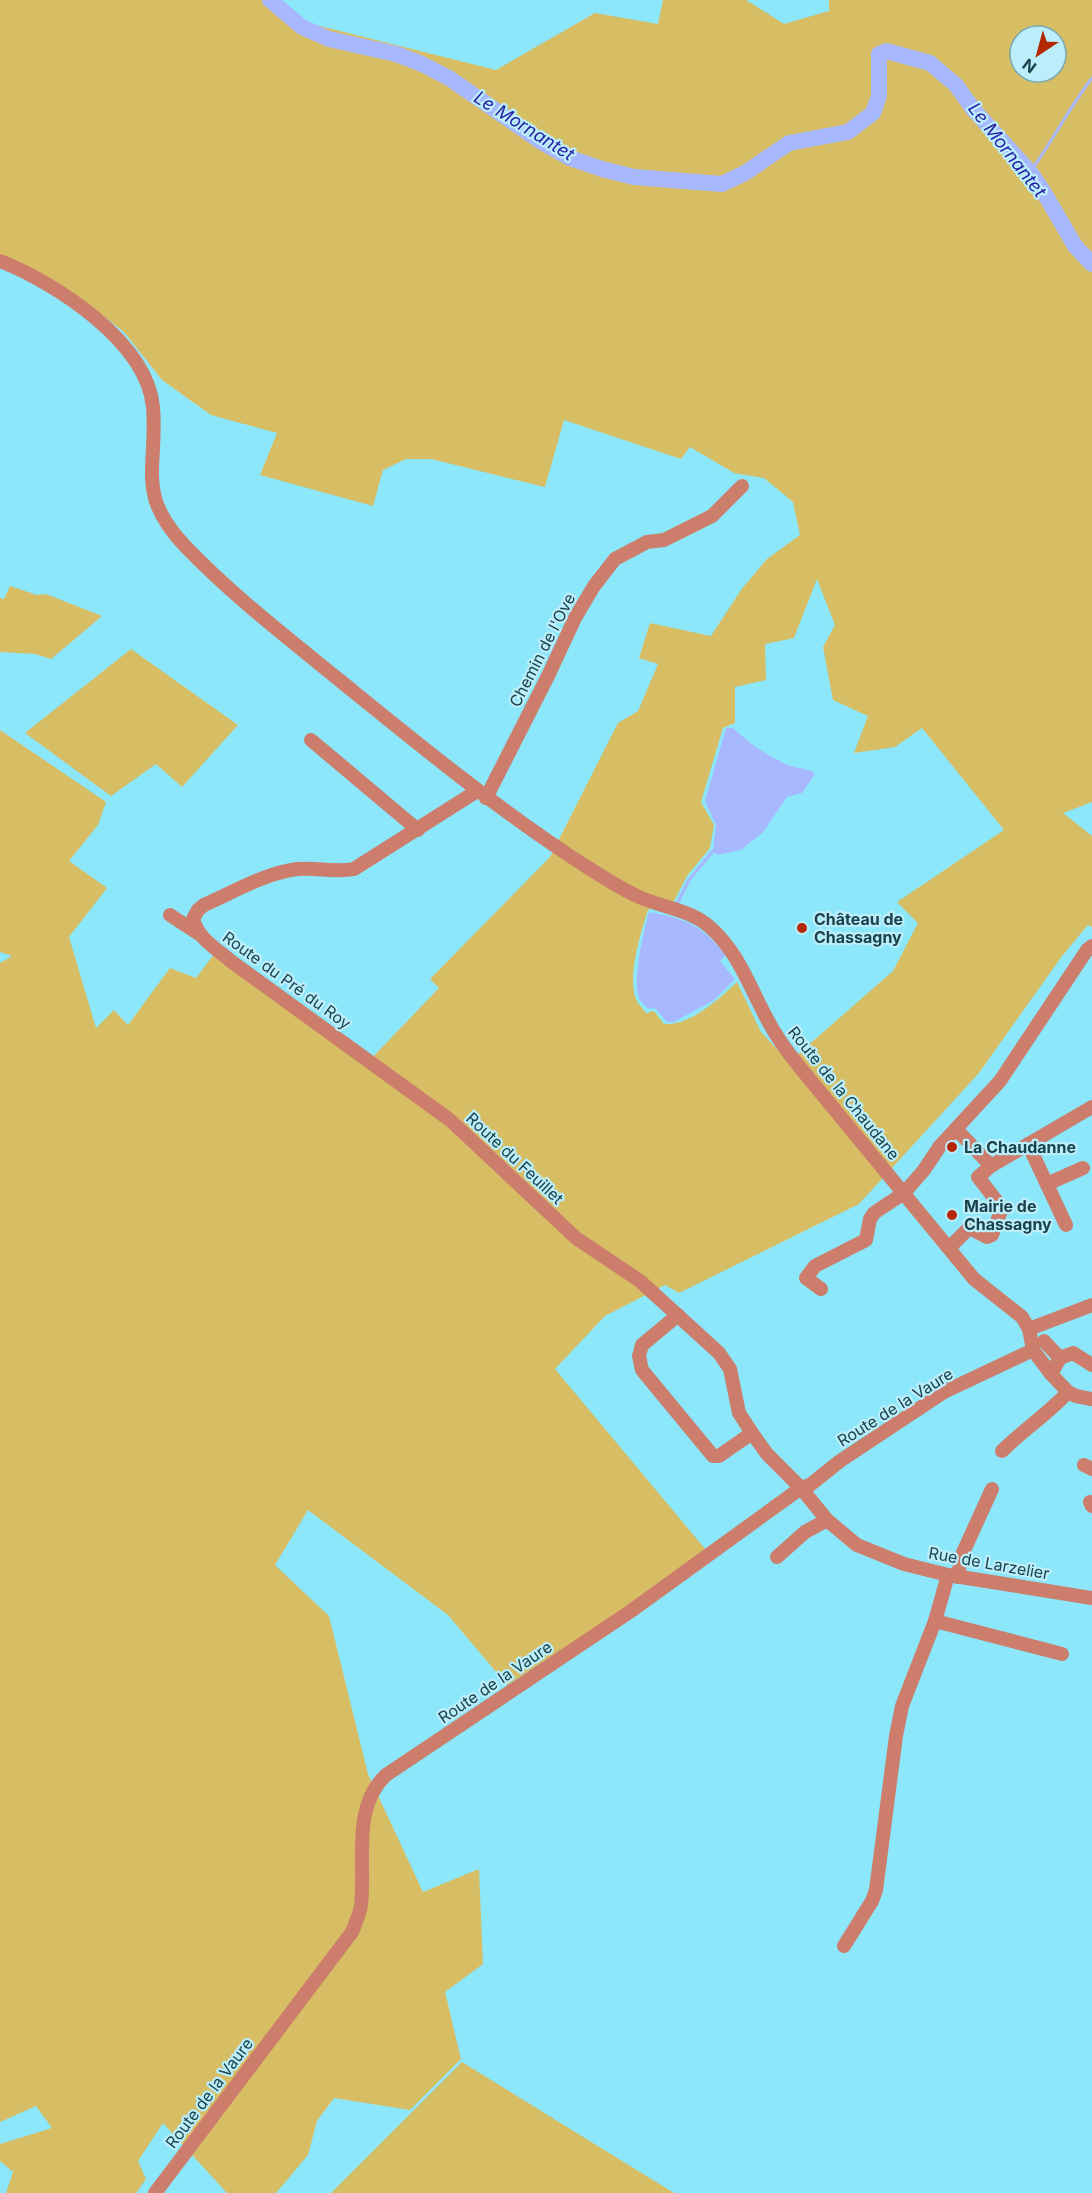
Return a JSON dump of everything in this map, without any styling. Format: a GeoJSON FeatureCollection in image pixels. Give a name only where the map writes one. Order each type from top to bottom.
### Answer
{"type":"FeatureCollection","features":[{"type":"Feature","properties":{"kind":"street","name":"Route de la Chaudane"},"geometry":{"type":"LineString","coordinates":[[0,261],[47,283],[69,298],[121,341],[133,356],[143,372],[152,400],[152,470],[155,500],[160,514],[175,535],[219,579],[276,628],[482,794],[527,827],[616,885],[637,896],[685,912],[711,928],[734,955],[775,1035],[977,1282],[1022,1317],[1029,1329]]}},
{"type":"Feature","properties":{"kind":"street","name":"Chemin de l'Ove"},"geometry":{"type":"LineString","coordinates":[[482,794],[548,676],[574,618],[594,586],[615,559],[646,542],[664,540],[712,516],[742,486]]}},
{"type":"Feature","properties":{"kind":"street"},"geometry":{"type":"LineString","coordinates":[[311,740],[418,830]]}},
{"type":"Feature","properties":{"kind":"street"},"geometry":{"type":"LineString","coordinates":[[199,934],[170,915],[178,916],[198,910],[204,905],[273,874],[300,869],[345,871],[354,868],[482,794]]}},
{"type":"Feature","properties":{"kind":"street","name":"Route du Pré du Roy"},"geometry":{"type":"LineString","coordinates":[[198,910],[193,919],[199,934],[232,962],[367,1059]]}},
{"type":"Feature","properties":{"kind":"street"},"geometry":{"type":"LineString","coordinates":[[820,1289],[806,1278],[815,1266],[866,1240],[870,1219],[904,1193],[924,1170],[940,1146],[1000,1081],[1087,950],[1092,946]]}},
{"type":"Feature","properties":{"kind":"street","name":"Route du Feuillet"},"geometry":{"type":"LineString","coordinates":[[367,1059],[450,1120],[576,1238],[640,1281],[726,1360],[739,1413],[752,1433]]}},
{"type":"Feature","properties":{"kind":"street"},"geometry":{"type":"LineString","coordinates":[[949,1248],[968,1229],[987,1237],[992,1235],[1002,1208],[978,1177],[991,1166],[1092,1107]]}},
{"type":"Feature","properties":{"kind":"street"},"geometry":{"type":"LineString","coordinates":[[957,1130],[991,1166]]}},
{"type":"Feature","properties":{"kind":"street"},"geometry":{"type":"LineString","coordinates":[[1028,1144],[1066,1226]]}},
{"type":"Feature","properties":{"kind":"street"},"geometry":{"type":"LineString","coordinates":[[1047,1184],[1083,1168]]}},
{"type":"Feature","properties":{"kind":"street"},"geometry":{"type":"LineString","coordinates":[[1092,1305],[1029,1329],[1039,1345],[1051,1374],[1068,1392],[1092,1399]]}},
{"type":"Feature","properties":{"kind":"street"},"geometry":{"type":"LineString","coordinates":[[678,1315],[642,1345],[639,1356],[642,1370],[712,1456],[719,1456],[752,1433]]}},
{"type":"Feature","properties":{"kind":"street"},"geometry":{"type":"LineString","coordinates":[[1039,1345],[1060,1358]]}},
{"type":"Feature","properties":{"kind":"street","name":"Route de la Vaure"},"geometry":{"type":"LineString","coordinates":[[155,2193],[352,1932],[361,1907],[364,1818],[373,1791],[379,1781],[405,1761],[631,1611],[801,1488],[810,1485],[840,1461],[944,1392],[1039,1345]]}},
{"type":"Feature","properties":{"kind":"street"},"geometry":{"type":"LineString","coordinates":[[1051,1374],[1060,1358],[1073,1353],[1092,1365]]}},
{"type":"Feature","properties":{"kind":"street"},"geometry":{"type":"LineString","coordinates":[[1002,1451],[1050,1412],[1068,1392]]}},
{"type":"Feature","properties":{"kind":"street","name":"Rue de Larzelier"},"geometry":{"type":"LineString","coordinates":[[752,1433],[767,1454],[801,1488],[827,1520],[857,1545],[873,1553],[953,1576],[1092,1598]]}},
{"type":"Feature","properties":{"kind":"street"},"geometry":{"type":"LineString","coordinates":[[844,1947],[872,1901],[876,1890],[902,1706],[953,1576],[992,1489]]}},
{"type":"Feature","properties":{"kind":"street"},"geometry":{"type":"LineString","coordinates":[[777,1557],[805,1532],[827,1520]]}},
{"type":"Feature","properties":{"kind":"street"},"geometry":{"type":"LineString","coordinates":[[935,1621],[1062,1654]]}},
{"type":"Feature","properties":{"kind":"shaded area"},"geometry":{"type":"Polygon","coordinates":[[[0,0],[262,0],[280,16],[496,70],[595,13],[658,24],[663,0],[746,0],[784,24],[829,11],[829,0],[1092,0],[1092,802],[1063,813],[1092,836],[1092,927],[1088,925],[1062,956],[979,1073],[859,1204],[679,1293],[665,1285],[605,1316],[555,1369],[706,1550],[651,1592],[507,1685],[448,1615],[308,1510],[275,1565],[329,1616],[368,1774],[423,1892],[479,1869],[483,1964],[445,1992],[461,2059],[410,2110],[334,2098],[317,2121],[308,2155],[276,2193],[227,2193],[163,2123],[138,2161],[146,2179],[136,2193],[6,2193],[13,2172],[0,2161],[0,2144],[52,2128],[36,2106],[0,2122],[0,963],[12,956],[0,952],[0,730],[106,802],[98,825],[69,861],[107,888],[69,937],[96,1028],[114,1010],[128,1025],[170,968],[196,978],[215,953],[365,1065],[439,988],[430,979],[550,857],[618,723],[638,711],[658,664],[639,658],[650,623],[711,636],[741,590],[767,559],[800,535],[793,502],[764,478],[734,473],[690,447],[681,459],[564,420],[545,487],[431,459],[406,459],[383,470],[373,506],[260,475],[277,433],[211,415],[162,380],[124,332],[49,278],[0,255],[0,0]],[[817,579],[794,638],[765,644],[766,680],[735,687],[735,723],[723,728],[701,802],[714,825],[710,848],[687,876],[674,901],[648,910],[634,969],[634,992],[637,1001],[646,1013],[654,1011],[664,1024],[684,1021],[694,1016],[737,982],[761,1032],[789,1062],[893,971],[918,923],[897,902],[1004,830],[922,728],[895,747],[854,753],[868,716],[833,700],[823,647],[835,625],[817,579]]]}},
{"type":"Feature","properties":{"kind":"shaded area"},"geometry":{"type":"Polygon","coordinates":[[[10,586],[37,595],[46,594],[102,616],[51,659],[35,654],[0,652],[0,598],[4,599],[10,586]]]}},
{"type":"Feature","properties":{"kind":"shaded area"},"geometry":{"type":"Polygon","coordinates":[[[131,649],[238,725],[182,787],[156,764],[111,796],[25,733],[131,649]]]}},
{"type":"Feature","properties":{"kind":"shaded area"},"geometry":{"type":"Polygon","coordinates":[[[462,2062],[674,2193],[331,2193],[462,2062]]]}},
{"type":"Feature","properties":{"kind":"water"},"geometry":{"type":"Polygon","coordinates":[[[726,728],[733,728],[759,749],[780,761],[815,774],[802,793],[787,797],[763,832],[741,850],[717,855],[713,851],[716,825],[705,801],[726,728]]]}},
{"type":"Feature","properties":{"kind":"water"},"geometry":{"type":"Polygon","coordinates":[[[649,912],[684,921],[708,936],[726,955],[720,961],[735,979],[714,1000],[674,1022],[667,1022],[655,1008],[648,1009],[640,999],[637,990],[640,955],[649,912]]]}},
{"type":"Feature","properties":{"kind":"waterway","name":"Le Mornantet"},"geometry":{"type":"LineString","coordinates":[[270,0],[302,27],[329,39],[396,54],[449,78],[540,141],[570,158],[634,177],[722,184],[745,173],[789,143],[848,132],[873,113],[879,96],[879,54],[886,51],[930,63],[956,85],[973,109],[1030,172],[1075,246],[1092,264]]}},
{"type":"Feature","properties":{"kind":"waterway"},"geometry":{"type":"LineString","coordinates":[[1030,172],[1092,78]]}},
{"type":"Feature","properties":{"kind":"waterway"},"geometry":{"type":"LineString","coordinates":[[678,902],[689,880],[713,851]]}},
{"type":"Feature","properties":{"kind":"place","name":"Château de Chassagny"},"geometry":{"type":"Point","coordinates":[802,928]}},
{"type":"Feature","properties":{"kind":"place","name":"La Chaudanne"},"geometry":{"type":"Point","coordinates":[952,1147]}},
{"type":"Feature","properties":{"kind":"place","name":"Mairie de Chassagny"},"geometry":{"type":"Point","coordinates":[952,1215]}}]}
